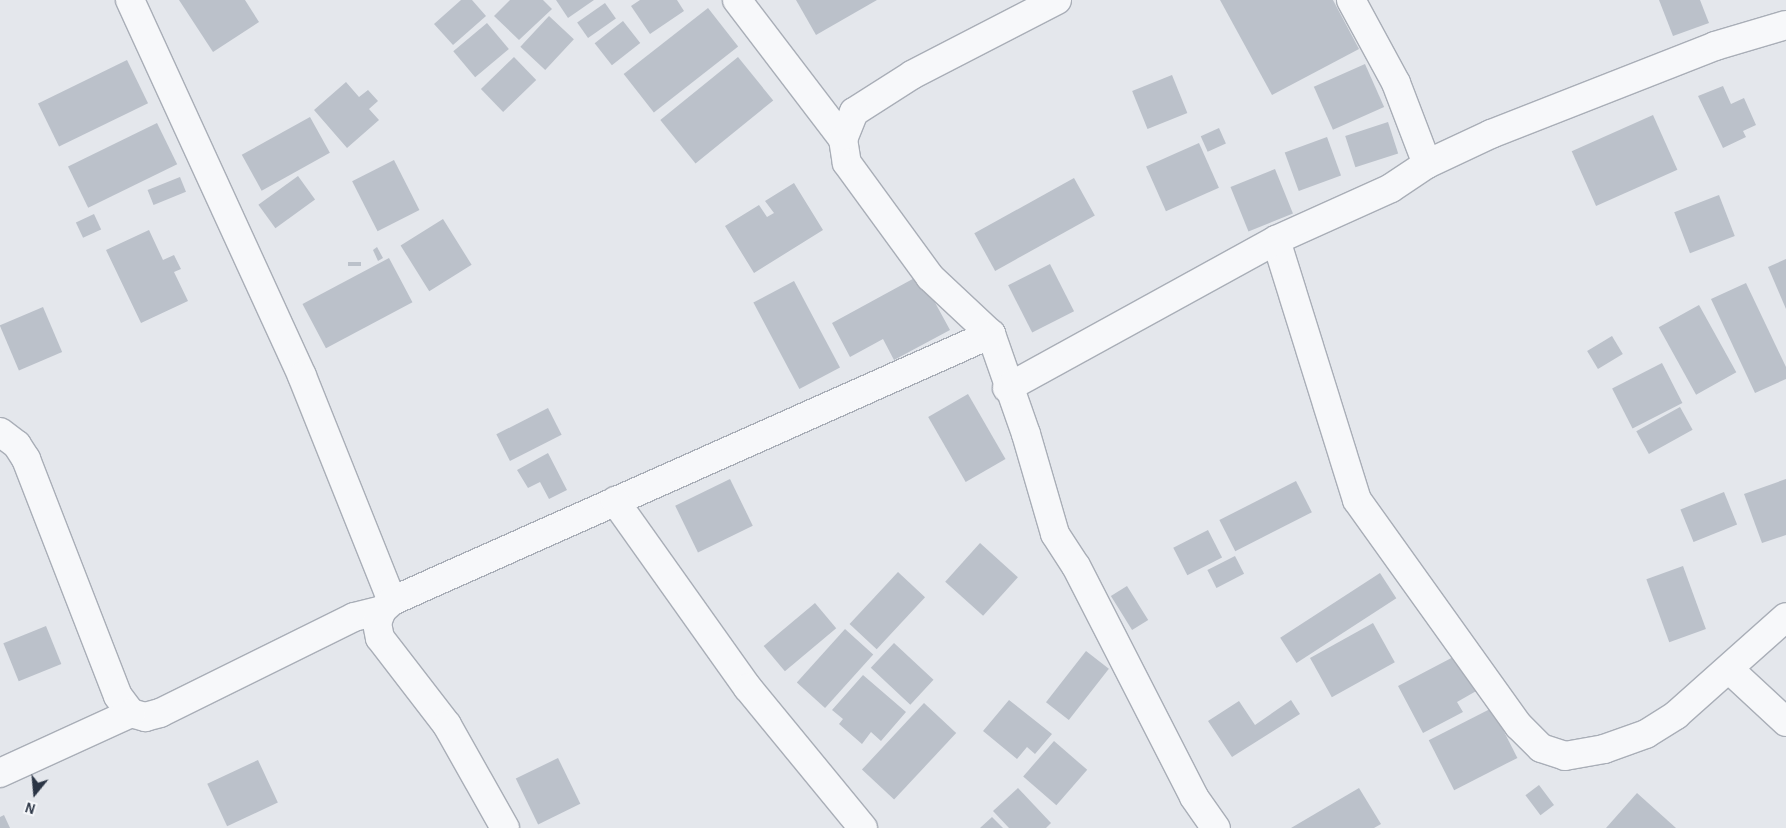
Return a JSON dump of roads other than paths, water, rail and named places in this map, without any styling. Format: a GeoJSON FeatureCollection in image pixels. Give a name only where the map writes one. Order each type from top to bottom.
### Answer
{"type":"FeatureCollection","features":[{"type":"Feature","properties":{"kind":"street"},"geometry":{"type":"LineString","coordinates":[[130,0],[302,376],[387,606]]}},
{"type":"Feature","properties":{"kind":"street"},"geometry":{"type":"LineString","coordinates":[[737,0],[843,139],[847,163],[930,277],[991,334],[1007,388],[1026,434],[1056,534],[1076,566],[1194,797],[1216,828]]}},
{"type":"Feature","properties":{"kind":"street"},"geometry":{"type":"LineString","coordinates":[[843,139],[854,112],[912,74],[1058,0]]}},
{"type":"Feature","properties":{"kind":"street"},"geometry":{"type":"LineString","coordinates":[[1352,0],[1396,83],[1427,164]]}},
{"type":"Feature","properties":{"kind":"street"},"geometry":{"type":"LineString","coordinates":[[1007,388],[1276,240],[1391,188],[1427,164],[1491,134],[1715,46],[1786,25]]}},
{"type":"Feature","properties":{"kind":"street"},"geometry":{"type":"LineString","coordinates":[[1276,240],[1357,500],[1519,726],[1541,748],[1565,756],[1604,748],[1646,734],[1676,715],[1786,618]]}},
{"type":"Feature","properties":{"kind":"street"},"geometry":{"type":"LineString","coordinates":[[0,432],[17,444],[26,459],[118,696],[131,713],[145,717],[160,713],[354,617],[387,606],[615,500],[991,334]]}},
{"type":"Feature","properties":{"kind":"street"},"geometry":{"type":"LineString","coordinates":[[615,500],[748,688],[863,828]]}},
{"type":"Feature","properties":{"kind":"street"},"geometry":{"type":"LineString","coordinates":[[387,606],[377,623],[380,638],[446,725],[505,828]]}},
{"type":"Feature","properties":{"kind":"street"},"geometry":{"type":"LineString","coordinates":[[1729,668],[1786,722]]}},
{"type":"Feature","properties":{"kind":"street"},"geometry":{"type":"LineString","coordinates":[[0,773],[131,713]]}}]}
